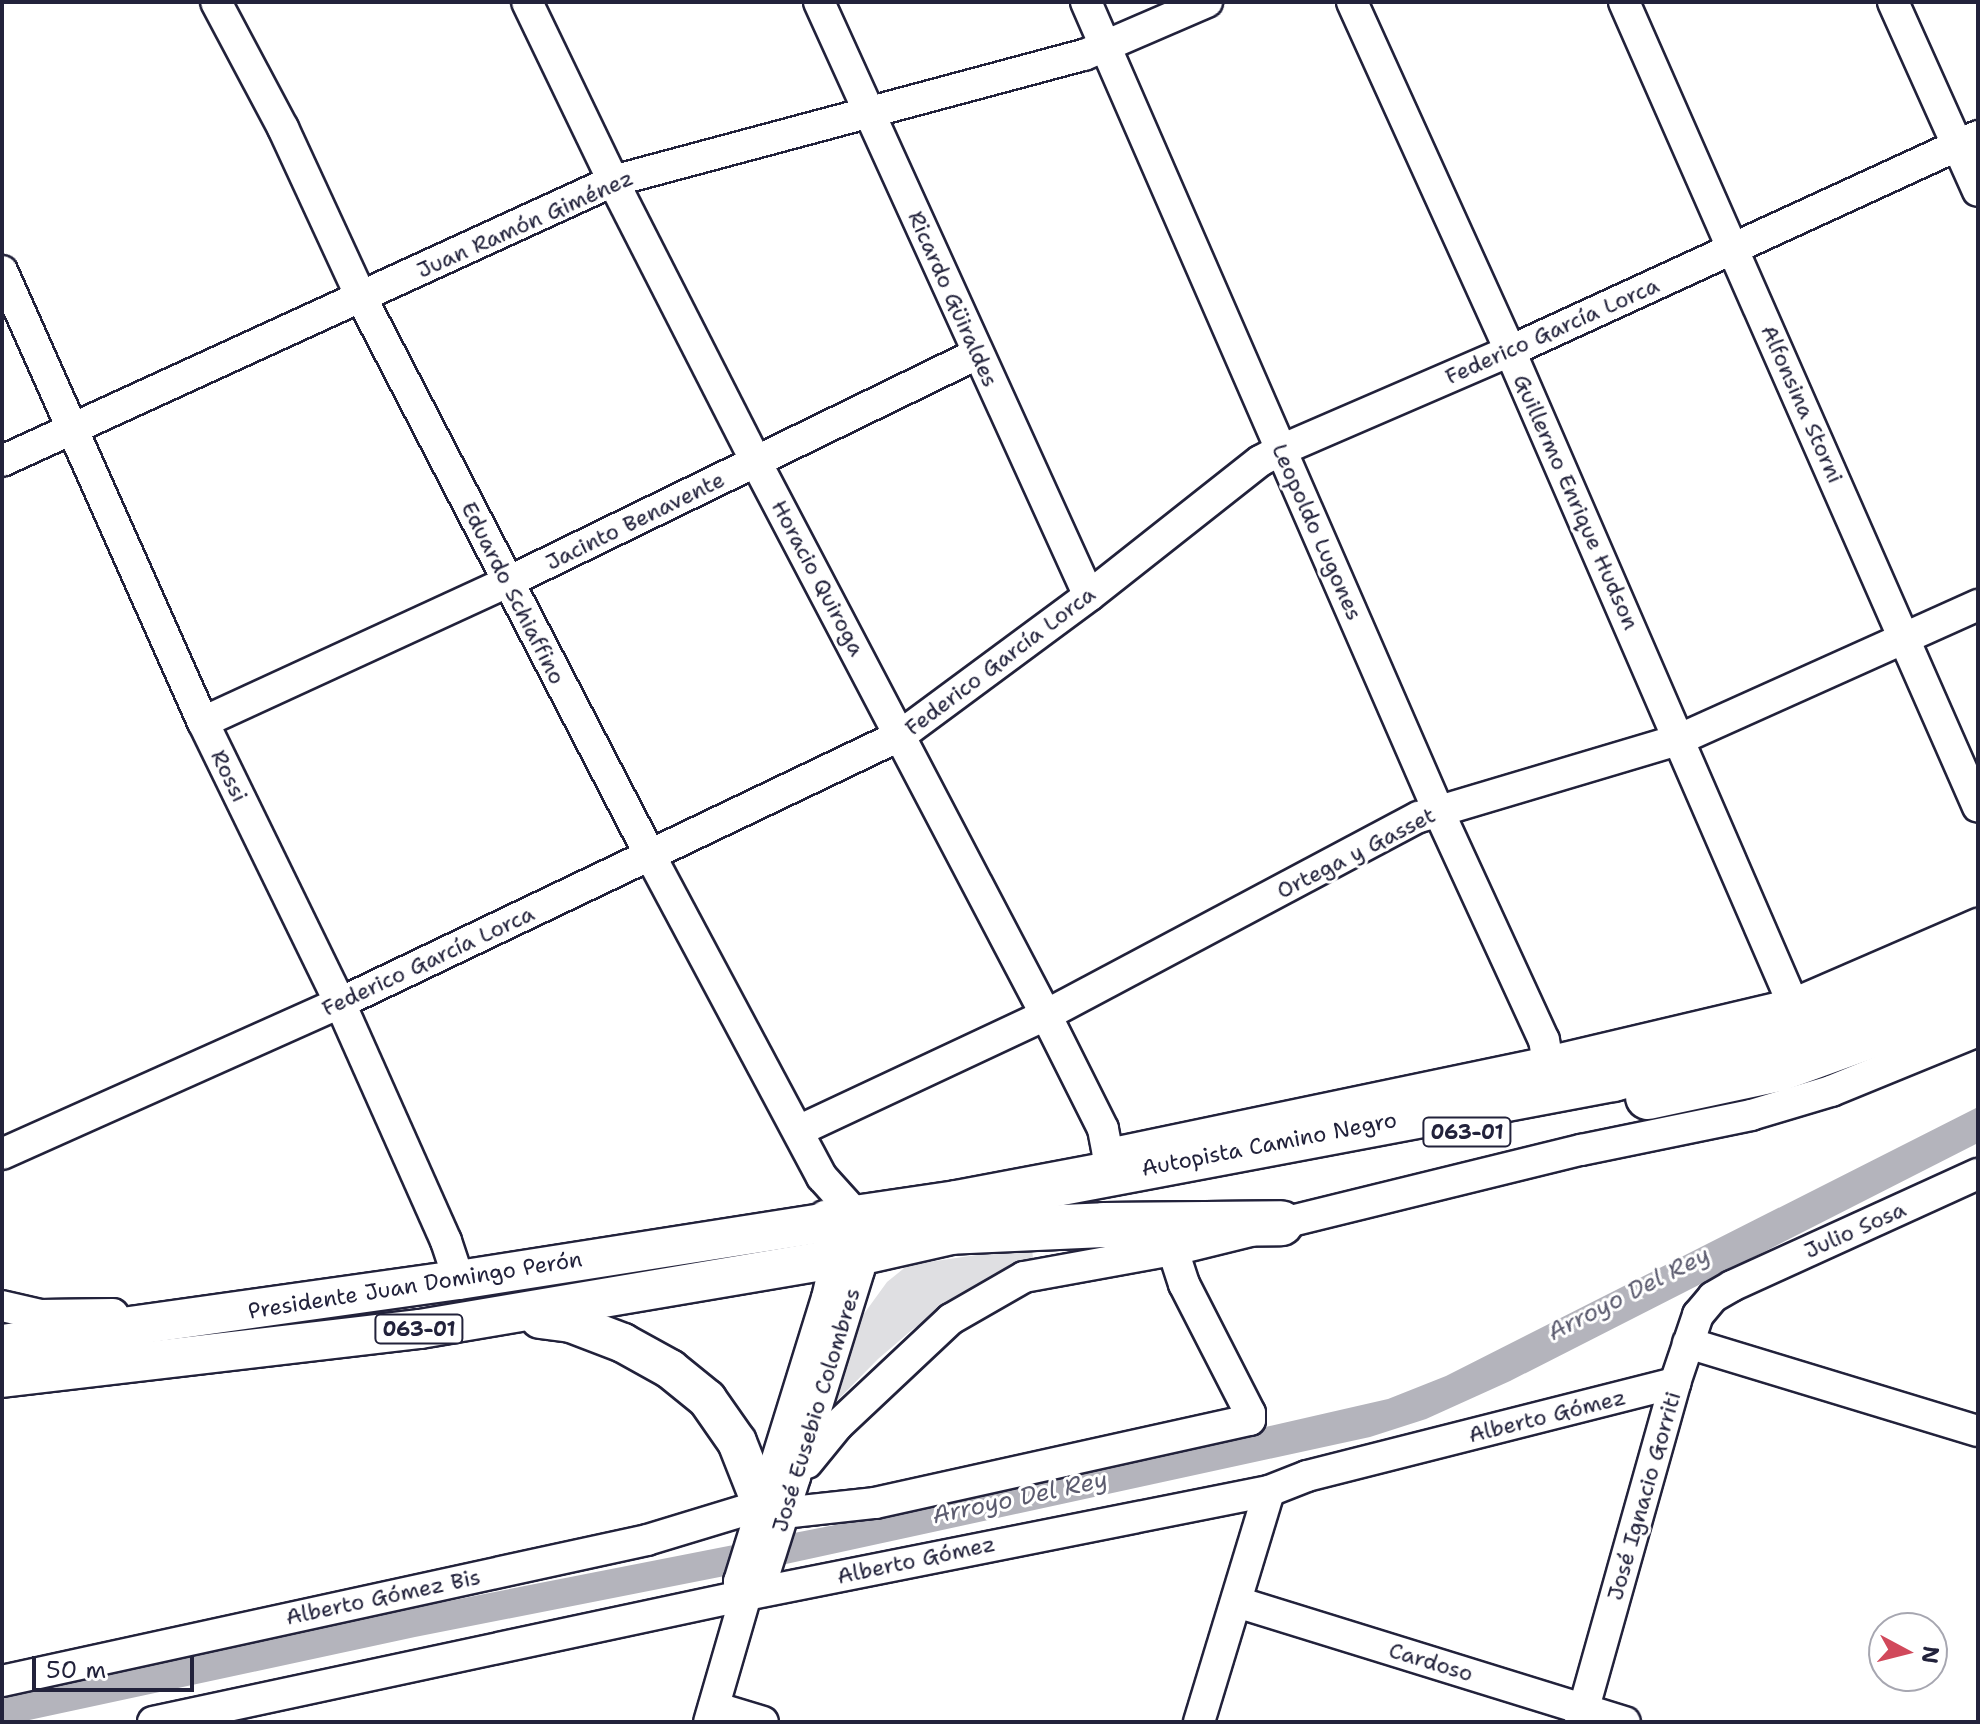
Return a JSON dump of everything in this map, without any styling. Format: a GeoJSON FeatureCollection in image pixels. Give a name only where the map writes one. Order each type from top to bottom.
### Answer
{"type":"FeatureCollection","features":[{"type":"Feature","properties":{"kind":"highway","name":"Autopista Camino Negro"},"geometry":{"type":"LineString","coordinates":[[846,1237],[1729,1081],[1844,1047],[1977,959]]}},
{"type":"Feature","properties":{"kind":"highway"},"geometry":{"type":"LineString","coordinates":[[951,1218],[999,1178],[1108,1154]]}},
{"type":"Feature","properties":{"kind":"highway"},"geometry":{"type":"LineString","coordinates":[[951,1218],[1281,1223]]}},
{"type":"Feature","properties":{"kind":"main road","name":"Presidente Juan Domingo Perón"},"geometry":{"type":"LineString","coordinates":[[2,1344],[459,1280],[846,1237]]}},
{"type":"Feature","properties":{"kind":"main road","name":"Presidente Juan Domingo Perón"},"geometry":{"type":"LineString","coordinates":[[2,1378],[510,1316],[846,1237]]}},
{"type":"Feature","properties":{"kind":"main road"},"geometry":{"type":"LineString","coordinates":[[510,1316],[571,1323],[597,1331],[670,1369],[707,1399],[737,1442],[770,1519]]}},
{"type":"Feature","properties":{"kind":"street","name":"Eduardo Schiaffino"},"geometry":{"type":"LineString","coordinates":[[216,2],[283,128],[361,297],[651,857],[822,1177],[846,1237]]}},
{"type":"Feature","properties":{"kind":"street","name":"Horacio Quiroga"},"geometry":{"type":"LineString","coordinates":[[527,2],[613,181],[756,462],[1046,1015],[1103,1129],[1108,1154]]}},
{"type":"Feature","properties":{"kind":"street","name":"Ricardo Güiraldes"},"geometry":{"type":"LineString","coordinates":[[819,2],[1089,596]]}},
{"type":"Feature","properties":{"kind":"street","name":"Leopoldo Lugones"},"geometry":{"type":"LineString","coordinates":[[1086,2],[1438,810],[1544,1040],[1548,1062]]}},
{"type":"Feature","properties":{"kind":"street","name":"Juan Ramón Giménez"},"geometry":{"type":"LineString","coordinates":[[2,461],[613,181],[1106,48],[1207,2]]}},
{"type":"Feature","properties":{"kind":"street","name":"Guillermo Enrique Hudson"},"geometry":{"type":"LineString","coordinates":[[1352,2],[1510,351],[1793,1004]]}},
{"type":"Feature","properties":{"kind":"street","name":"Alfonsina Storni"},"geometry":{"type":"LineString","coordinates":[[1624,2],[1906,637],[1978,807]]}},
{"type":"Feature","properties":{"kind":"street"},"geometry":{"type":"LineString","coordinates":[[1893,2],[1968,141],[1978,191]]}},
{"type":"Feature","properties":{"kind":"street","name":"Federico García Lorca"},"geometry":{"type":"LineString","coordinates":[[2,1154],[340,1003],[901,735],[1089,596],[1260,461],[1281,450],[1510,351],[1968,141]]}},
{"type":"Feature","properties":{"kind":"street","name":"Rossi"},"geometry":{"type":"LineString","coordinates":[[2,271],[203,722],[340,1003],[446,1241],[459,1280]]}},
{"type":"Feature","properties":{"kind":"street","name":"Jacinto Benavente"},"geometry":{"type":"LineString","coordinates":[[203,722],[508,582],[977,354]]}},
{"type":"Feature","properties":{"kind":"street","name":"Ortega y Gasset"},"geometry":{"type":"LineString","coordinates":[[798,1131],[1046,1015],[1438,810],[1680,739],[1978,605]]}},
{"type":"Feature","properties":{"kind":"street"},"geometry":{"type":"LineString","coordinates":[[1108,1154],[1548,1062],[1977,959]]}},
{"type":"Feature","properties":{"kind":"street"},"geometry":{"type":"LineString","coordinates":[[795,1477],[838,1425],[951,1319],[1036,1274],[1173,1250],[1801,1102],[1978,1031]]}},
{"type":"Feature","properties":{"kind":"street","name":"Julio Sosa"},"geometry":{"type":"LineString","coordinates":[[1732,1286],[1978,1174]]}},
{"type":"Feature","properties":{"kind":"street","name":"José Eusebio Colombres"},"geometry":{"type":"LineString","coordinates":[[770,1519],[795,1477],[846,1237]]}},
{"type":"Feature","properties":{"kind":"street","name":"José Eusebio Colombres"},"geometry":{"type":"LineString","coordinates":[[712,1714],[770,1519],[827,1298],[846,1237]]}},
{"type":"Feature","properties":{"kind":"street","name":"Alberto Gómez Bis"},"geometry":{"type":"LineString","coordinates":[[2,1681],[647,1540],[875,1503],[1250,1420],[1250,1413],[1184,1284],[1173,1250]]}},
{"type":"Feature","properties":{"kind":"street","name":"José Ignacio Gorriti"},"geometry":{"type":"LineString","coordinates":[[1582,1716],[1688,1343],[1698,1315],[1713,1297],[1732,1286]]}},
{"type":"Feature","properties":{"kind":"street"},"geometry":{"type":"LineString","coordinates":[[2,1306],[40,1315],[231,1313]]}},
{"type":"Feature","properties":{"kind":"street"},"geometry":{"type":"LineString","coordinates":[[1688,1343],[1978,1431]]}},
{"type":"Feature","properties":{"kind":"street","name":"Alberto Gómez"},"geometry":{"type":"LineString","coordinates":[[153,1722],[221,1714],[750,1584],[1269,1491],[1307,1476],[1675,1383]]}},
{"type":"Feature","properties":{"kind":"street"},"geometry":{"type":"LineString","coordinates":[[1199,1722],[1269,1491]]}},
{"type":"Feature","properties":{"kind":"street","name":"Cardoso"},"geometry":{"type":"LineString","coordinates":[[1237,1602],[1582,1716],[1625,1722]]}},
{"type":"Feature","properties":{"kind":"street"},"geometry":{"type":"LineString","coordinates":[[712,1714],[763,1722]]}},
{"type":"Feature","properties":{"kind":"shaded area"},"geometry":{"type":"Polygon","coordinates":[[[1032,1247],[1033,1259],[962,1296],[913,1329],[878,1359],[825,1413],[858,1322],[887,1282],[908,1265],[1032,1247]]]}},
{"type":"Feature","properties":{"kind":"water","name":"Arroyo Del Rey"},"geometry":{"type":"Polygon","coordinates":[[[1978,1107],[1978,1143],[1510,1381],[1426,1419],[1370,1437],[786,1564],[415,1637],[20,1722],[2,1722],[2,1695],[286,1633],[835,1525],[1388,1399],[1446,1376],[1978,1107]]]}}]}
